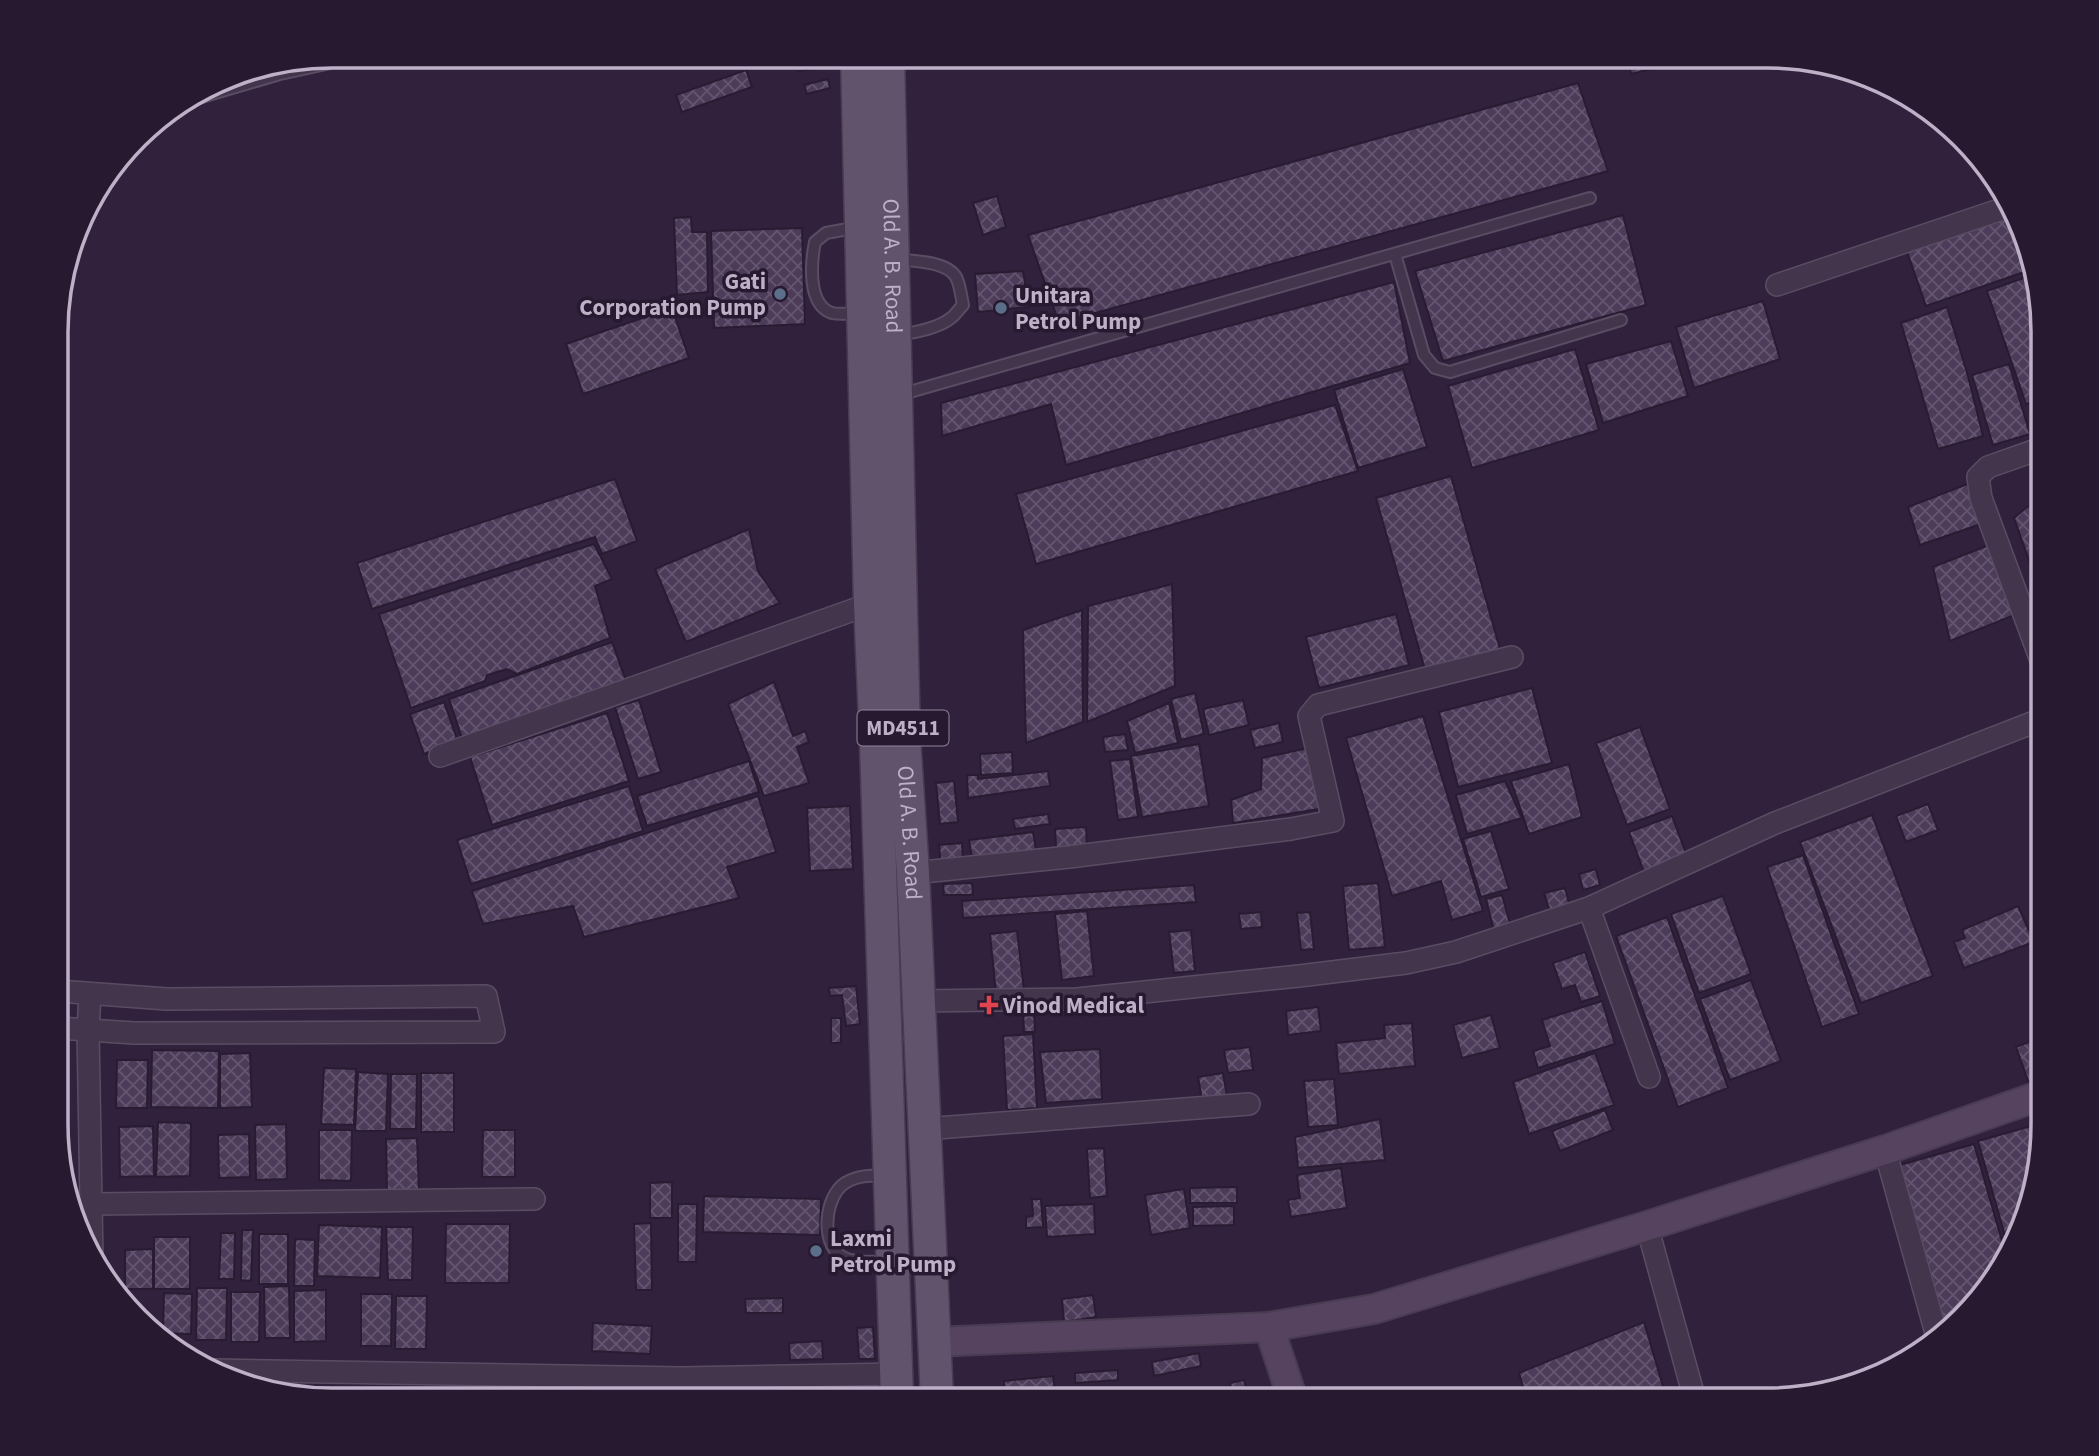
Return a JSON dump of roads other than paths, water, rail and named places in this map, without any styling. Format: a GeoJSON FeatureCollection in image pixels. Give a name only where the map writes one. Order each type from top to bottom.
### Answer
{"type":"FeatureCollection","features":[{"type":"Feature","properties":{"kind":"main road","name":"Old A. B. Road"},"geometry":{"type":"LineString","coordinates":[[856,68],[870,604],[896,1387]]}},
{"type":"Feature","properties":{"kind":"main road","name":"Old A. B. Road"},"geometry":{"type":"LineString","coordinates":[[888,68],[904,738],[913,873],[937,1388]]}},
{"type":"Feature","properties":{"kind":"street"},"geometry":{"type":"LineString","coordinates":[[1777,285],[2001,209]]}},
{"type":"Feature","properties":{"kind":"street"},"geometry":{"type":"LineString","coordinates":[[2031,452],[1988,467],[1978,477],[1981,498],[2031,633]]}},
{"type":"Feature","properties":{"kind":"street"},"geometry":{"type":"LineString","coordinates":[[440,756],[870,604]]}},
{"type":"Feature","properties":{"kind":"street"},"geometry":{"type":"LineString","coordinates":[[913,873],[1292,830],[1333,821],[1309,716],[1318,705],[1512,657]]}},
{"type":"Feature","properties":{"kind":"street"},"geometry":{"type":"LineString","coordinates":[[918,1001],[1077,999],[1300,976],[1406,963],[1456,953],[1589,908],[1775,823],[2031,723]]}},
{"type":"Feature","properties":{"kind":"street"},"geometry":{"type":"LineString","coordinates":[[1589,908],[1649,1077]]}},
{"type":"Feature","properties":{"kind":"street"},"geometry":{"type":"LineString","coordinates":[[68,992],[167,999],[486,996],[494,1032],[134,1033],[68,1029]]}},
{"type":"Feature","properties":{"kind":"street"},"geometry":{"type":"LineString","coordinates":[[90,994],[92,1235]]}},
{"type":"Feature","properties":{"kind":"street"},"geometry":{"type":"LineString","coordinates":[[935,1342],[1269,1327],[1374,1309],[1885,1150],[2031,1099]]}},
{"type":"Feature","properties":{"kind":"street"},"geometry":{"type":"LineString","coordinates":[[924,1129],[1249,1104]]}},
{"type":"Feature","properties":{"kind":"street"},"geometry":{"type":"LineString","coordinates":[[1885,1150],[1934,1328]]}},
{"type":"Feature","properties":{"kind":"street"},"geometry":{"type":"LineString","coordinates":[[93,1203],[534,1199]]}},
{"type":"Feature","properties":{"kind":"street"},"geometry":{"type":"LineString","coordinates":[[1647,1226],[1692,1388]]}},
{"type":"Feature","properties":{"kind":"street"},"geometry":{"type":"LineString","coordinates":[[1269,1327],[1289,1388]]}},
{"type":"Feature","properties":{"kind":"street"},"geometry":{"type":"LineString","coordinates":[[268,1380],[682,1378],[896,1387]]}},
{"type":"Feature","properties":{"kind":"lane"},"geometry":{"type":"LineString","coordinates":[[228,89],[289,72]]}},
{"type":"Feature","properties":{"kind":"lane"},"geometry":{"type":"LineString","coordinates":[[896,396],[1590,198]]}},
{"type":"Feature","properties":{"kind":"lane"},"geometry":{"type":"LineString","coordinates":[[861,227],[826,233],[815,242],[812,258],[814,292],[822,306],[830,312],[863,313]]}},
{"type":"Feature","properties":{"kind":"lane"},"geometry":{"type":"LineString","coordinates":[[1395,254],[1424,355],[1435,368],[1450,372],[1622,320]]}},
{"type":"Feature","properties":{"kind":"lane"},"geometry":{"type":"LineString","coordinates":[[893,259],[931,263],[945,268],[955,275],[963,305],[951,318],[935,326],[895,335]]}},
{"type":"Feature","properties":{"kind":"lane"},"geometry":{"type":"LineString","coordinates":[[890,1176],[870,1175],[842,1185],[832,1197],[828,1219],[829,1242],[838,1254],[848,1259],[892,1262]]}},
{"type":"Feature","properties":{"kind":"place","name":"Gati Corporation Pump"},"geometry":{"type":"Point","coordinates":[780,294]}},
{"type":"Feature","properties":{"kind":"place","name":"Unitara Petrol Pump"},"geometry":{"type":"Point","coordinates":[1001,308]}},
{"type":"Feature","properties":{"kind":"place","name":"Vinod Medical"},"geometry":{"type":"Point","coordinates":[989,1005]}},
{"type":"Feature","properties":{"kind":"place","name":"Laxmi Petrol Pump"},"geometry":{"type":"Point","coordinates":[816,1251]}}]}
